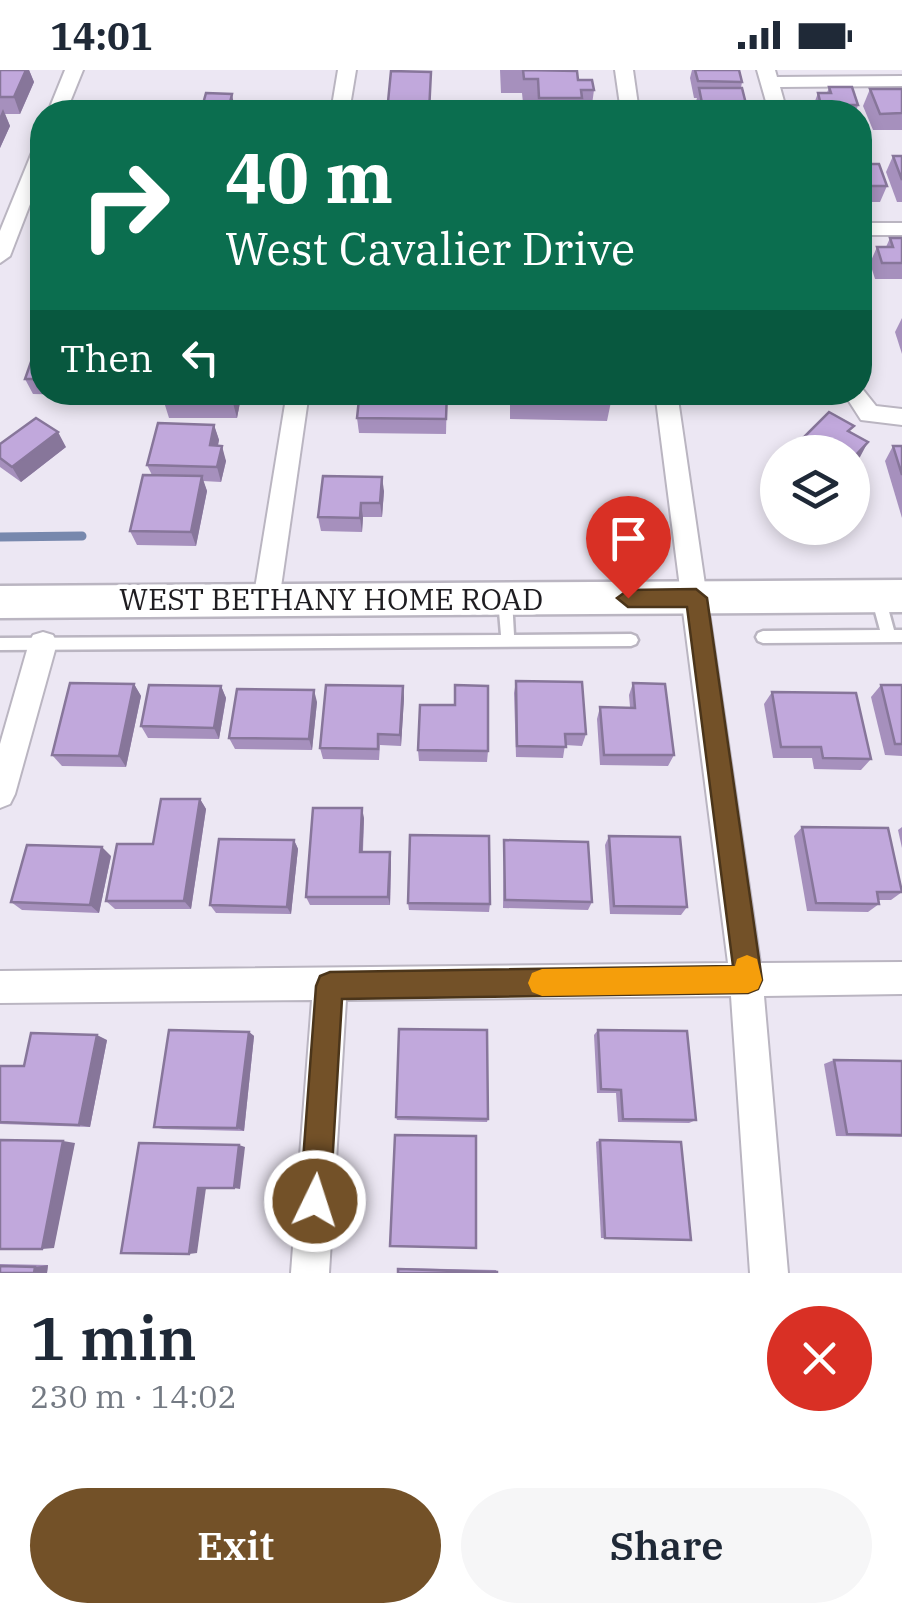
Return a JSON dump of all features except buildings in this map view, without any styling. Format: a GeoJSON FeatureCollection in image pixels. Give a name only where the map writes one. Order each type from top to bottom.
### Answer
{"type":"FeatureCollection","features":[{"type":"Feature","properties":{"kind":"main road","name":"WEST BETHANY HOME ROAD"},"geometry":{"type":"LineString","coordinates":[[0,602],[890,597]]}},
{"type":"Feature","properties":{"kind":"street"},"geometry":{"type":"LineString","coordinates":[[63,100],[74,70]]}},
{"type":"Feature","properties":{"kind":"street"},"geometry":{"type":"LineString","coordinates":[[342,100],[347,70]]}},
{"type":"Feature","properties":{"kind":"street"},"geometry":{"type":"LineString","coordinates":[[624,70],[628,100]]}},
{"type":"Feature","properties":{"kind":"street"},"geometry":{"type":"LineString","coordinates":[[768,76],[902,81]]}},
{"type":"Feature","properties":{"kind":"street"},"geometry":{"type":"LineString","coordinates":[[0,256],[30,180]]}},
{"type":"Feature","properties":{"kind":"street"},"geometry":{"type":"LineString","coordinates":[[872,229],[902,229]]}},
{"type":"Feature","properties":{"kind":"street"},"geometry":{"type":"LineString","coordinates":[[266,601],[296,405]]}},
{"type":"Feature","properties":{"kind":"street"},"geometry":{"type":"LineString","coordinates":[[668,405],[748,980],[762,1122],[769,1273]]}},
{"type":"Feature","properties":{"kind":"street"},"geometry":{"type":"LineString","coordinates":[[863,405],[869,414],[902,417]]}},
{"type":"Feature","properties":{"kind":"street"},"geometry":{"type":"LineString","coordinates":[[0,794],[43,644]]}},
{"type":"Feature","properties":{"kind":"street"},"geometry":{"type":"LineString","coordinates":[[0,987],[902,978]]}},
{"type":"Feature","properties":{"kind":"street"},"geometry":{"type":"LineString","coordinates":[[310,1273],[330,986]]}},
{"type":"Feature","properties":{"kind":"lane"},"geometry":{"type":"LineString","coordinates":[[763,638],[896,636],[890,597]]}},
{"type":"Feature","properties":{"kind":"lane"},"geometry":{"type":"LineString","coordinates":[[506,599],[508,641]]}},
{"type":"Feature","properties":{"kind":"lane","name":"WEST BETHANY HOME ROAD"},"geometry":{"type":"LineString","coordinates":[[0,644],[631,640]]}},
{"type":"Feature","properties":{"kind":"waterway"},"geometry":{"type":"LineString","coordinates":[[0,537],[82,536]]}},
{"type":"Feature","properties":{"kind":"slow traffic"},"geometry":{"type":"LineString","coordinates":[[542,983],[748,980],[747,969]]}},
{"type":"Feature","properties":{"kind":"route"},"geometry":{"type":"LineString","coordinates":[[315,1201],[330,986],[748,980],[696,598],[628,598]]}}]}
